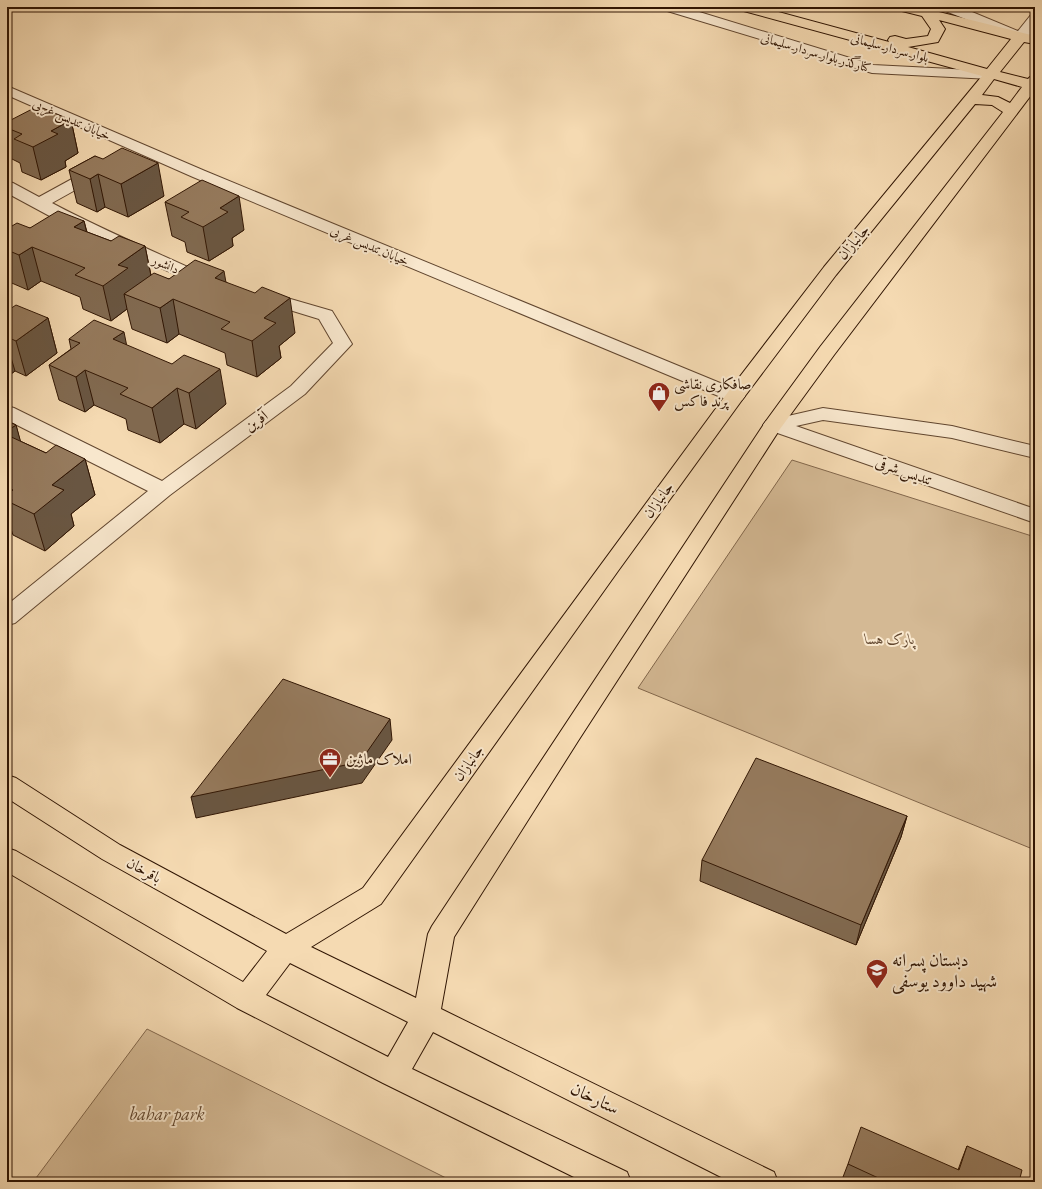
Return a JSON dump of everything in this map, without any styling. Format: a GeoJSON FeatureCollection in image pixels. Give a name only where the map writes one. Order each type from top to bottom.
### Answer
{"type":"FeatureCollection","features":[{"type":"Feature","properties":{"kind":"main road","name":"بلوار سردار سلیمانی"},"geometry":{"type":"LineString","coordinates":[[745,7],[1034,84]]}},
{"type":"Feature","properties":{"kind":"main road"},"geometry":{"type":"LineString","coordinates":[[758,7],[771,8],[906,43],[933,39],[938,29],[928,14]]}},
{"type":"Feature","properties":{"kind":"main road"},"geometry":{"type":"LineString","coordinates":[[903,7],[1028,39]]}},
{"type":"Feature","properties":{"kind":"main road","name":"جانبازان"},"geometry":{"type":"LineString","coordinates":[[286,948],[372,896],[605,572],[735,396],[830,271],[992,74],[1028,39]]}},
{"type":"Feature","properties":{"kind":"main road"},"geometry":{"type":"LineString","coordinates":[[393,1074],[426,1017],[441,934],[575,727],[773,425],[827,351],[1010,111],[1034,84]]}},
{"type":"Feature","properties":{"kind":"main road"},"geometry":{"type":"LineString","coordinates":[[971,99],[986,99],[998,102],[1006,106],[1010,111]]}},
{"type":"Feature","properties":{"kind":"main road","name":"باقرخان"},"geometry":{"type":"LineString","coordinates":[[7,785],[112,852],[286,948],[426,1017]]}},
{"type":"Feature","properties":{"kind":"main road"},"geometry":{"type":"LineString","coordinates":[[7,859],[247,999],[393,1074],[616,1182]]}},
{"type":"Feature","properties":{"kind":"main road"},"geometry":{"type":"LineString","coordinates":[[247,999],[286,948]]}},
{"type":"Feature","properties":{"kind":"main road","name":"ستارخان"},"geometry":{"type":"LineString","coordinates":[[426,1017],[448,1025],[763,1182]]}},
{"type":"Feature","properties":{"kind":"street","name":"کنارگذر بلوار سردار سلیمانی"},"geometry":{"type":"LineString","coordinates":[[670,7],[872,69],[992,74]]}},
{"type":"Feature","properties":{"kind":"street"},"geometry":{"type":"LineString","coordinates":[[948,7],[1028,39],[1035,18]]}},
{"type":"Feature","properties":{"kind":"street","name":"خیابان تندیس غربی"},"geometry":{"type":"LineString","coordinates":[[7,90],[127,156],[735,396]]}},
{"type":"Feature","properties":{"kind":"street"},"geometry":{"type":"LineString","coordinates":[[40,203],[127,156]]}},
{"type":"Feature","properties":{"kind":"street","name":"دانشور"},"geometry":{"type":"LineString","coordinates":[[7,186],[40,203],[69,227],[187,273],[224,284]]}},
{"type":"Feature","properties":{"kind":"street","name":"آفرین"},"geometry":{"type":"LineString","coordinates":[[7,617],[163,490],[298,390],[343,344],[326,315],[246,291]]}},
{"type":"Feature","properties":{"kind":"street"},"geometry":{"type":"LineString","coordinates":[[7,412],[163,490]]}},
{"type":"Feature","properties":{"kind":"street"},"geometry":{"type":"LineString","coordinates":[[773,425],[823,414],[952,432],[1035,452]]}},
{"type":"Feature","properties":{"kind":"street","name":"تندیس شرقی"},"geometry":{"type":"LineString","coordinates":[[773,425],[1035,516]]}},
{"type":"Feature","properties":{"kind":"green space","name":"پارک هسا"},"geometry":{"type":"Polygon","coordinates":[[[792,460],[1035,537],[1035,850],[638,688],[792,460]]]}},
{"type":"Feature","properties":{"kind":"green space","name":"bahar park"},"geometry":{"type":"Polygon","coordinates":[[[147,1029],[454,1182],[33,1182],[147,1029]]]}},
{"type":"Feature","properties":{"kind":"building"},"geometry":{"type":"Polygon","coordinates":[[[38,106],[71,120],[51,131],[58,134],[33,147],[14,139],[22,134],[7,128],[7,122],[38,106]]]}},
{"type":"Feature","properties":{"kind":"building"},"geometry":{"type":"Polygon","coordinates":[[[122,148],[158,163],[121,184],[98,174],[90,179],[69,170],[95,156],[103,159],[122,148]]]}},
{"type":"Feature","properties":{"kind":"building"},"geometry":{"type":"Polygon","coordinates":[[[202,180],[239,196],[220,208],[228,212],[203,227],[181,217],[189,212],[165,202],[202,180]]]}},
{"type":"Feature","properties":{"kind":"building"},"geometry":{"type":"Polygon","coordinates":[[[58,211],[84,221],[74,227],[111,241],[119,236],[145,246],[118,265],[128,268],[103,286],[75,275],[85,268],[32,247],[19,255],[7,250],[7,229],[17,223],[30,228],[58,211]]]}},
{"type":"Feature","properties":{"kind":"building"},"geometry":{"type":"Polygon","coordinates":[[[195,260],[224,271],[215,278],[255,293],[262,287],[290,298],[264,318],[276,323],[252,341],[221,329],[230,322],[173,299],[160,308],[124,294],[154,273],[169,279],[195,260]]]}},
{"type":"Feature","properties":{"kind":"building"},"geometry":{"type":"Polygon","coordinates":[[[16,305],[48,318],[16,341],[7,337],[7,311],[16,305]]]}},
{"type":"Feature","properties":{"kind":"building"},"geometry":{"type":"Polygon","coordinates":[[[94,320],[124,332],[113,339],[172,364],[184,355],[220,369],[189,393],[177,388],[152,408],[120,394],[128,388],[85,370],[76,377],[49,365],[80,343],[69,339],[94,320]]]}},
{"type":"Feature","properties":{"kind":"building"},"geometry":{"type":"Polygon","coordinates":[[[7,421],[16,425],[7,431],[7,421]]]}},
{"type":"Feature","properties":{"kind":"building"},"geometry":{"type":"Polygon","coordinates":[[[7,435],[46,453],[56,445],[85,459],[52,485],[64,490],[34,514],[7,501],[7,494],[13,490],[7,487],[7,435]]]}},
{"type":"Feature","properties":{"kind":"building"},"geometry":{"type":"Polygon","coordinates":[[[283,679],[390,719],[360,762],[191,797],[283,679]]]}},
{"type":"Feature","properties":{"kind":"building"},"geometry":{"type":"Polygon","coordinates":[[[756,758],[907,816],[861,925],[702,860],[756,758]]]}},
{"type":"Feature","properties":{"kind":"building"},"geometry":{"type":"Polygon","coordinates":[[[861,1127],[959,1170],[967,1146],[1022,1170],[1019,1182],[887,1182],[848,1164],[861,1127]]]}},
{"type":"Feature","properties":{"kind":"place","name":"صافکاری نقاشی پرند فاکس"},"geometry":{"type":"Point","coordinates":[659,412]}},
{"type":"Feature","properties":{"kind":"place","name":"املاک ماژین"},"geometry":{"type":"Point","coordinates":[330,778]}},
{"type":"Feature","properties":{"kind":"place","name":"دبستان پسرانه شهید داوود یوسفی"},"geometry":{"type":"Point","coordinates":[877,990]}}]}
